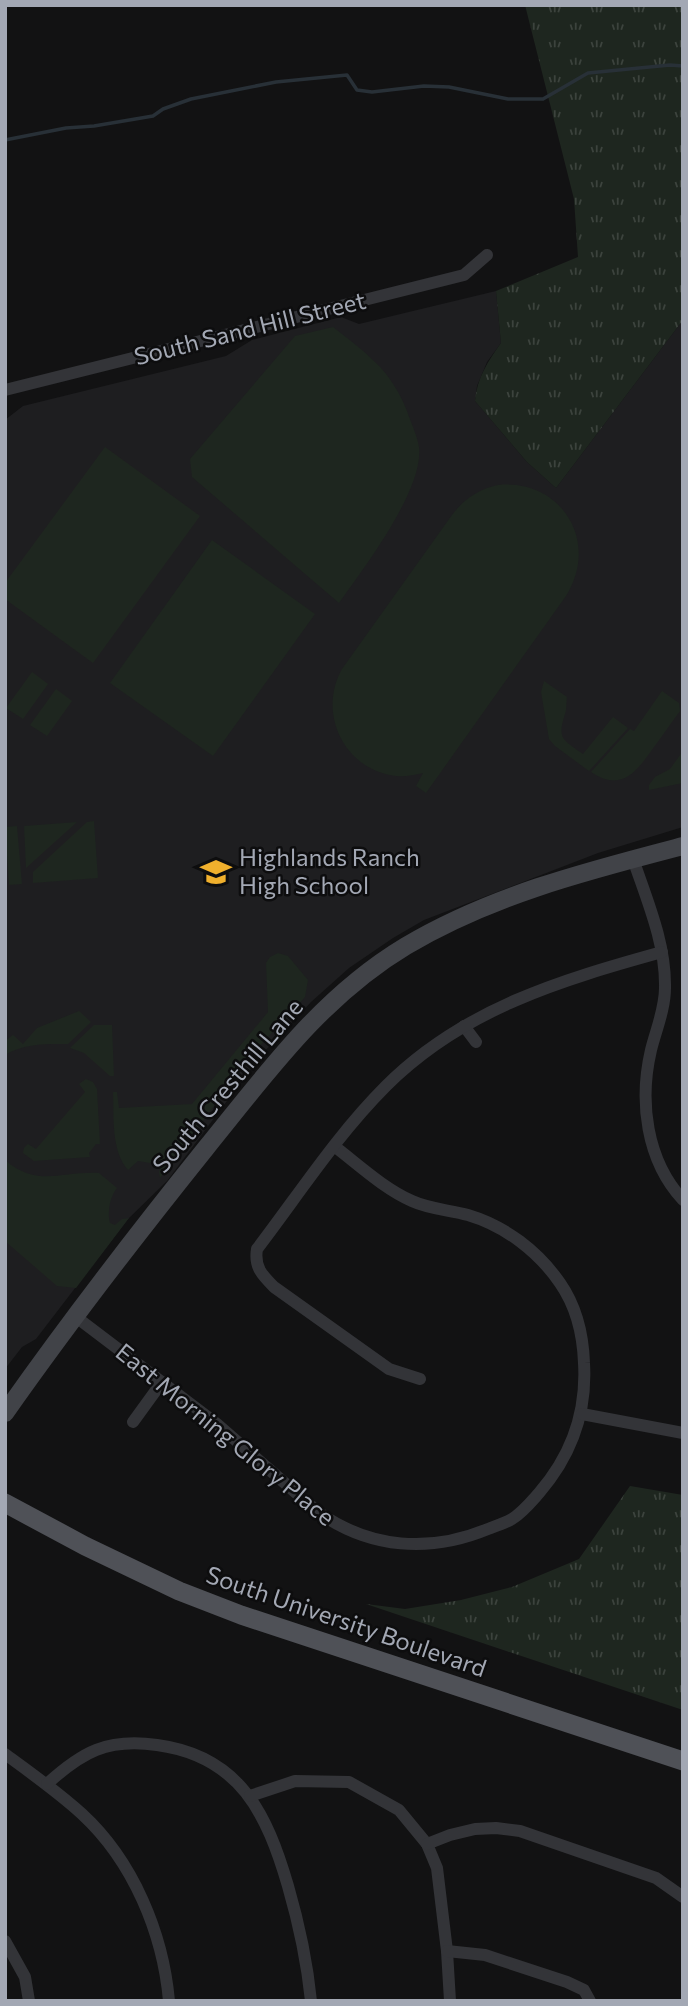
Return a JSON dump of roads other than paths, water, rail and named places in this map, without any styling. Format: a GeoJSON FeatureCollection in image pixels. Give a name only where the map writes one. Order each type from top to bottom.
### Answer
{"type":"FeatureCollection","features":[{"type":"Feature","properties":{"kind":"main road","name":"South University Boulevard"},"geometry":{"type":"LineString","coordinates":[[5,1503],[85,1546],[194,1597],[683,1761]]}},
{"type":"Feature","properties":{"kind":"street","name":"South Sand Hill Street"},"geometry":{"type":"LineString","coordinates":[[5,390],[464,275],[487,255]]}},
{"type":"Feature","properties":{"kind":"street","name":"South Cresthill Lane"},"geometry":{"type":"LineString","coordinates":[[5,1413],[155,1211],[317,1014],[357,981],[404,948],[452,921],[550,882],[683,846]]}},
{"type":"Feature","properties":{"kind":"street"},"geometry":{"type":"LineString","coordinates":[[633,859],[662,952],[665,989],[646,1076],[645,1113],[652,1148],[675,1192],[683,1200]]}},
{"type":"Feature","properties":{"kind":"street"},"geometry":{"type":"LineString","coordinates":[[420,1379],[389,1369],[274,1287],[257,1268],[257,1249],[334,1146],[387,1084],[437,1045],[497,1008],[549,985],[662,952]]}},
{"type":"Feature","properties":{"kind":"street"},"geometry":{"type":"LineString","coordinates":[[464,1026],[475,1042]]}},
{"type":"Feature","properties":{"kind":"street","name":"East Morning Glory Place"},"geometry":{"type":"LineString","coordinates":[[76,1317],[245,1446],[318,1513],[335,1525],[380,1541],[404,1545],[450,1542],[511,1519],[528,1506],[554,1476],[575,1437],[582,1414],[585,1368],[579,1324],[571,1302],[542,1261],[523,1244],[485,1221],[415,1203],[398,1195],[334,1146]]}},
{"type":"Feature","properties":{"kind":"street"},"geometry":{"type":"LineString","coordinates":[[133,1422],[162,1382]]}},
{"type":"Feature","properties":{"kind":"street"},"geometry":{"type":"LineString","coordinates":[[582,1414],[683,1433]]}},
{"type":"Feature","properties":{"kind":"street"},"geometry":{"type":"LineString","coordinates":[[47,1784],[72,1762],[90,1752],[114,1745],[146,1743],[171,1747],[203,1759],[221,1770],[250,1796],[264,1818],[281,1862],[300,1929],[311,2001]]}},
{"type":"Feature","properties":{"kind":"street"},"geometry":{"type":"LineString","coordinates":[[5,1754],[47,1784],[94,1827],[129,1875],[158,1938],[167,1977],[169,2001]]}},
{"type":"Feature","properties":{"kind":"street"},"geometry":{"type":"LineString","coordinates":[[250,1796],[295,1781],[349,1782],[399,1810],[427,1844],[436,1868],[447,1951],[450,2001]]}},
{"type":"Feature","properties":{"kind":"street"},"geometry":{"type":"LineString","coordinates":[[427,1844],[475,1829],[496,1828],[520,1832],[656,1878],[683,1897]]}},
{"type":"Feature","properties":{"kind":"street"},"geometry":{"type":"LineString","coordinates":[[5,1941],[24,1977],[29,2001]]}},
{"type":"Feature","properties":{"kind":"street"},"geometry":{"type":"LineString","coordinates":[[447,1951],[485,1955],[568,1982],[584,1990],[590,2001]]}},
{"type":"Feature","properties":{"kind":"waterway"},"geometry":{"type":"LineString","coordinates":[[5,140],[153,116],[163,109],[191,99],[276,82],[347,75],[357,90],[372,92],[424,86],[449,87],[508,99],[543,99],[588,73],[683,66]]}},
{"type":"Feature","properties":{"kind":"place","name":"Highlands Ranch High School"},"geometry":{"type":"Point","coordinates":[216,872]}}]}
